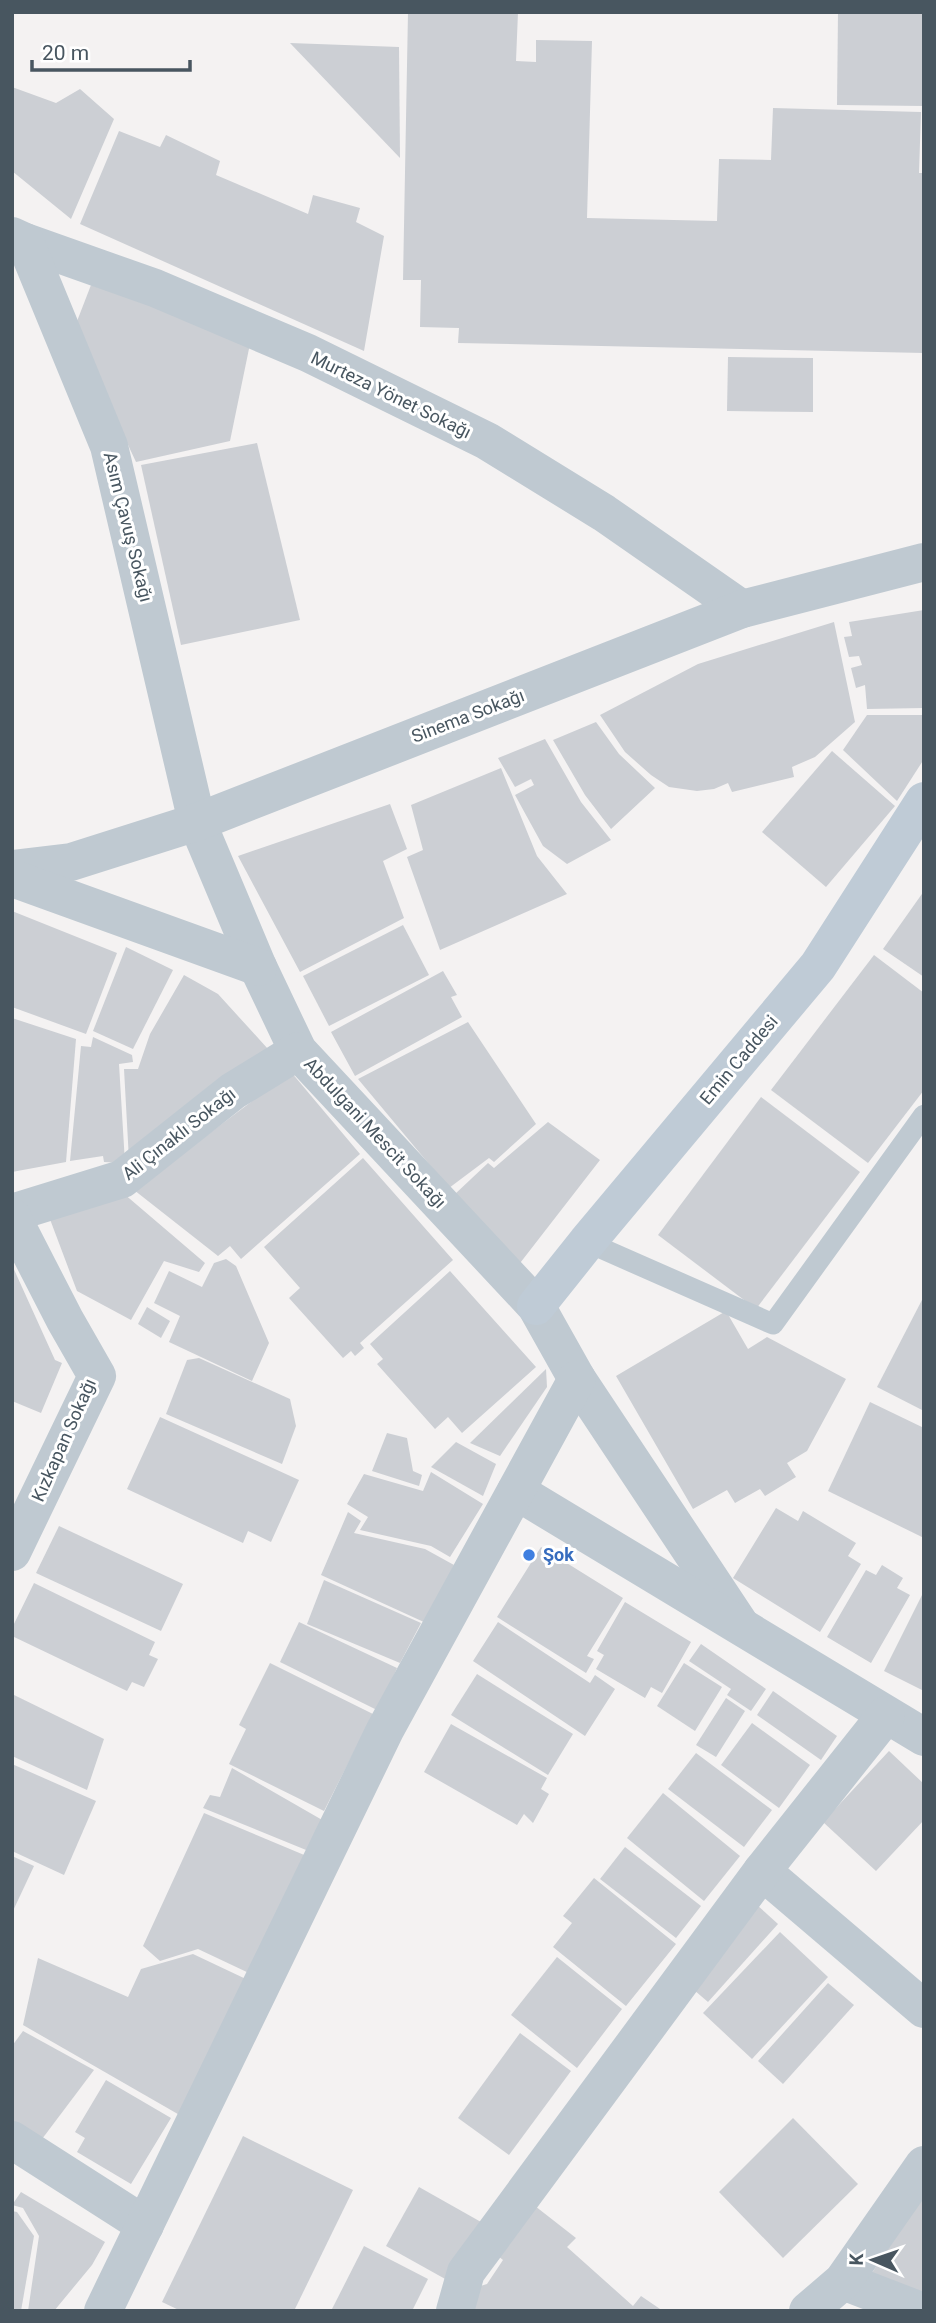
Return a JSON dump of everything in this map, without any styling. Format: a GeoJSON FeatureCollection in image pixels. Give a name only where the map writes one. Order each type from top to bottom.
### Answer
{"type":"FeatureCollection","features":[{"type":"Feature","properties":{"kind":"main road","name":"Emin Caddesi"},"geometry":{"type":"LineString","coordinates":[[536,1306],[818,966],[924,801]]}},
{"type":"Feature","properties":{"kind":"street","name":"Murteza Yönet Sokağı"},"geometry":{"type":"LineString","coordinates":[[19,239],[155,288],[308,353],[486,441],[604,513],[742,609]]}},
{"type":"Feature","properties":{"kind":"street","name":"Asım Çavuş Sokağı"},"geometry":{"type":"LineString","coordinates":[[19,239],[109,446],[197,822]]}},
{"type":"Feature","properties":{"kind":"street","name":"Sinema Sokağı"},"geometry":{"type":"LineString","coordinates":[[12,869],[71,862],[197,822],[742,609],[924,562]]}},
{"type":"Feature","properties":{"kind":"street","name":"Abdulgani Mescit Sokağı"},"geometry":{"type":"LineString","coordinates":[[197,822],[258,967],[298,1051],[536,1306],[577,1379],[741,1626]]}},
{"type":"Feature","properties":{"kind":"street"},"geometry":{"type":"LineString","coordinates":[[12,878],[258,967]]}},
{"type":"Feature","properties":{"kind":"street","name":"Ali Çınaklı Sokağı"},"geometry":{"type":"LineString","coordinates":[[12,1215],[122,1179],[233,1091],[298,1051]]}},
{"type":"Feature","properties":{"kind":"street","name":"Kızkapan Sokağı"},"geometry":{"type":"LineString","coordinates":[[12,1215],[65,1320],[97,1376],[12,1552]]}},
{"type":"Feature","properties":{"kind":"street"},"geometry":{"type":"LineString","coordinates":[[103,2311],[385,1730],[577,1379]]}},
{"type":"Feature","properties":{"kind":"street"},"geometry":{"type":"LineString","coordinates":[[516,1491],[924,1737]]}},
{"type":"Feature","properties":{"kind":"street"},"geometry":{"type":"LineString","coordinates":[[455,2311],[467,2273],[762,1871],[886,1715]]}},
{"type":"Feature","properties":{"kind":"street"},"geometry":{"type":"LineString","coordinates":[[762,1871],[924,2009]]}},
{"type":"Feature","properties":{"kind":"street"},"geometry":{"type":"LineString","coordinates":[[12,2140],[145,2225]]}},
{"type":"Feature","properties":{"kind":"street"},"geometry":{"type":"LineString","coordinates":[[808,2311],[843,2281],[924,2165]]}},
{"type":"Feature","properties":{"kind":"street"},"geometry":{"type":"LineString","coordinates":[[843,2281],[921,2311]]}},
{"type":"Feature","properties":{"kind":"lane"},"geometry":{"type":"LineString","coordinates":[[587,1242],[773,1324],[924,1115]]}},
{"type":"Feature","properties":{"kind":"building"},"geometry":{"type":"Polygon","coordinates":[[[408,12],[518,12],[516,61],[536,62],[536,40],[592,41],[587,218],[717,221],[719,159],[771,160],[773,108],[921,112],[919,173],[924,173],[924,353],[458,343],[459,328],[420,327],[421,280],[403,280],[408,12]]]}},
{"type":"Feature","properties":{"kind":"building"},"geometry":{"type":"Polygon","coordinates":[[[838,12],[924,12],[924,106],[837,105],[838,12]]]}},
{"type":"Feature","properties":{"kind":"building"},"geometry":{"type":"Polygon","coordinates":[[[290,43],[399,47],[400,158],[290,43]]]}},
{"type":"Feature","properties":{"kind":"building"},"geometry":{"type":"Polygon","coordinates":[[[12,87],[56,103],[80,89],[114,119],[71,219],[12,171],[12,87]]]}},
{"type":"Feature","properties":{"kind":"building"},"geometry":{"type":"Polygon","coordinates":[[[119,131],[160,147],[166,135],[220,161],[216,175],[308,214],[313,195],[360,208],[356,222],[384,236],[364,351],[80,224],[119,131]]]}},
{"type":"Feature","properties":{"kind":"building"},"geometry":{"type":"Polygon","coordinates":[[[91,285],[251,339],[230,441],[136,462],[74,329],[91,285]]]}},
{"type":"Feature","properties":{"kind":"building"},"geometry":{"type":"Polygon","coordinates":[[[728,357],[813,358],[813,412],[727,411],[728,357]]]}},
{"type":"Feature","properties":{"kind":"building"},"geometry":{"type":"Polygon","coordinates":[[[257,443],[300,620],[181,645],[141,465],[257,443]]]}},
{"type":"Feature","properties":{"kind":"building"},"geometry":{"type":"Polygon","coordinates":[[[924,610],[924,708],[867,709],[865,685],[856,688],[851,668],[862,665],[859,656],[849,657],[844,637],[852,636],[849,622],[924,610]]]}},
{"type":"Feature","properties":{"kind":"building"},"geometry":{"type":"Polygon","coordinates":[[[834,622],[855,722],[815,757],[792,767],[794,777],[732,792],[728,783],[714,789],[697,791],[669,787],[625,752],[600,715],[698,664],[834,622]]]}},
{"type":"Feature","properties":{"kind":"building"},"geometry":{"type":"Polygon","coordinates":[[[867,715],[924,715],[924,759],[897,801],[843,750],[867,715]]]}},
{"type":"Feature","properties":{"kind":"building"},"geometry":{"type":"Polygon","coordinates":[[[596,722],[619,754],[655,788],[611,829],[585,795],[553,740],[596,722]]]}},
{"type":"Feature","properties":{"kind":"building"},"geometry":{"type":"Polygon","coordinates":[[[545,739],[581,802],[611,840],[567,864],[543,846],[515,795],[534,785],[531,779],[515,787],[498,758],[545,739]]]}},
{"type":"Feature","properties":{"kind":"building"},"geometry":{"type":"Polygon","coordinates":[[[832,751],[895,806],[826,887],[762,832],[832,751]]]}},
{"type":"Feature","properties":{"kind":"building"},"geometry":{"type":"Polygon","coordinates":[[[501,768],[537,856],[567,894],[440,950],[407,857],[423,850],[411,805],[501,768]]]}},
{"type":"Feature","properties":{"kind":"building"},"geometry":{"type":"Polygon","coordinates":[[[390,804],[407,849],[383,861],[404,918],[300,972],[238,856],[390,804]]]}},
{"type":"Feature","properties":{"kind":"building"},"geometry":{"type":"Polygon","coordinates":[[[924,891],[924,977],[883,949],[924,891]]]}},
{"type":"Feature","properties":{"kind":"building"},"geometry":{"type":"Polygon","coordinates":[[[12,911],[117,953],[86,1034],[12,1007],[12,911]]]}},
{"type":"Feature","properties":{"kind":"building"},"geometry":{"type":"Polygon","coordinates":[[[403,925],[429,975],[329,1026],[303,976],[403,925]]]}},
{"type":"Feature","properties":{"kind":"building"},"geometry":{"type":"Polygon","coordinates":[[[126,947],[173,970],[133,1049],[93,1031],[126,947]]]}},
{"type":"Feature","properties":{"kind":"building"},"geometry":{"type":"Polygon","coordinates":[[[874,955],[924,993],[924,1090],[868,1163],[771,1090],[874,955]]]}},
{"type":"Feature","properties":{"kind":"building"},"geometry":{"type":"Polygon","coordinates":[[[443,971],[457,995],[451,997],[462,1017],[355,1076],[331,1032],[443,971]]]}},
{"type":"Feature","properties":{"kind":"building"},"geometry":{"type":"Polygon","coordinates":[[[184,975],[218,994],[268,1049],[129,1160],[124,1069],[138,1069],[150,1034],[184,975]]]}},
{"type":"Feature","properties":{"kind":"building"},"geometry":{"type":"Polygon","coordinates":[[[12,1018],[76,1039],[66,1162],[12,1172],[12,1018]]]}},
{"type":"Feature","properties":{"kind":"building"},"geometry":{"type":"Polygon","coordinates":[[[468,1022],[536,1124],[494,1162],[489,1158],[449,1188],[358,1079],[468,1022]]]}},
{"type":"Feature","properties":{"kind":"building"},"geometry":{"type":"Polygon","coordinates":[[[93,1037],[132,1055],[133,1062],[119,1064],[125,1163],[104,1162],[103,1156],[70,1161],[81,1046],[91,1047],[93,1037]]]}},
{"type":"Feature","properties":{"kind":"building"},"geometry":{"type":"Polygon","coordinates":[[[291,1072],[360,1154],[241,1259],[230,1246],[218,1256],[134,1190],[291,1072]]]}},
{"type":"Feature","properties":{"kind":"building"},"geometry":{"type":"Polygon","coordinates":[[[761,1097],[860,1172],[756,1309],[658,1235],[761,1097]]]}},
{"type":"Feature","properties":{"kind":"building"},"geometry":{"type":"Polygon","coordinates":[[[548,1122],[600,1160],[517,1267],[454,1195],[488,1163],[494,1168],[548,1122]]]}},
{"type":"Feature","properties":{"kind":"building"},"geometry":{"type":"Polygon","coordinates":[[[363,1158],[453,1260],[360,1343],[364,1348],[355,1356],[351,1351],[343,1358],[289,1298],[300,1288],[264,1247],[363,1158]]]}},
{"type":"Feature","properties":{"kind":"building"},"geometry":{"type":"Polygon","coordinates":[[[123,1193],[205,1263],[199,1272],[164,1261],[131,1320],[77,1291],[48,1214],[123,1193]]]}},
{"type":"Feature","properties":{"kind":"building"},"geometry":{"type":"Polygon","coordinates":[[[226,1259],[236,1266],[269,1343],[252,1381],[169,1342],[180,1316],[154,1303],[169,1271],[202,1287],[214,1263],[226,1259]]]}},
{"type":"Feature","properties":{"kind":"building"},"geometry":{"type":"Polygon","coordinates":[[[12,1265],[55,1360],[62,1363],[41,1413],[12,1401],[12,1265]]]}},
{"type":"Feature","properties":{"kind":"building"},"geometry":{"type":"Polygon","coordinates":[[[450,1271],[536,1367],[462,1433],[448,1417],[435,1429],[377,1364],[383,1359],[370,1344],[450,1271]]]}},
{"type":"Feature","properties":{"kind":"building"},"geometry":{"type":"Polygon","coordinates":[[[924,1296],[924,1411],[877,1387],[924,1296]]]}},
{"type":"Feature","properties":{"kind":"building"},"geometry":{"type":"Polygon","coordinates":[[[147,1307],[170,1321],[161,1338],[138,1324],[147,1307]]]}},
{"type":"Feature","properties":{"kind":"building"},"geometry":{"type":"Polygon","coordinates":[[[726,1311],[748,1349],[767,1337],[846,1379],[807,1451],[787,1463],[796,1477],[765,1496],[760,1489],[735,1503],[727,1490],[693,1509],[616,1376],[726,1311]]]}},
{"type":"Feature","properties":{"kind":"building"},"geometry":{"type":"Polygon","coordinates":[[[199,1358],[290,1399],[296,1426],[282,1464],[166,1414],[187,1360],[199,1358]]]}},
{"type":"Feature","properties":{"kind":"building"},"geometry":{"type":"Polygon","coordinates":[[[546,1369],[547,1387],[500,1456],[470,1443],[546,1369]]]}},
{"type":"Feature","properties":{"kind":"building"},"geometry":{"type":"Polygon","coordinates":[[[870,1402],[924,1428],[924,1538],[828,1491],[870,1402]]]}},
{"type":"Feature","properties":{"kind":"building"},"geometry":{"type":"Polygon","coordinates":[[[160,1417],[299,1480],[271,1542],[248,1531],[243,1543],[127,1489],[160,1417]]]}},
{"type":"Feature","properties":{"kind":"building"},"geometry":{"type":"Polygon","coordinates":[[[387,1433],[407,1438],[413,1471],[422,1475],[419,1486],[372,1471],[387,1433]]]}},
{"type":"Feature","properties":{"kind":"building"},"geometry":{"type":"Polygon","coordinates":[[[456,1442],[496,1464],[483,1496],[431,1467],[456,1442]]]}},
{"type":"Feature","properties":{"kind":"building"},"geometry":{"type":"Polygon","coordinates":[[[431,1472],[483,1504],[450,1557],[431,1546],[360,1530],[368,1517],[347,1504],[364,1474],[423,1491],[431,1472]]]}},
{"type":"Feature","properties":{"kind":"building"},"geometry":{"type":"Polygon","coordinates":[[[776,1508],[798,1521],[803,1511],[856,1543],[848,1556],[861,1564],[820,1632],[733,1578],[776,1508]]]}},
{"type":"Feature","properties":{"kind":"building"},"geometry":{"type":"Polygon","coordinates":[[[348,1512],[361,1521],[354,1533],[425,1549],[454,1565],[426,1623],[321,1575],[348,1512]]]}},
{"type":"Feature","properties":{"kind":"building"},"geometry":{"type":"Polygon","coordinates":[[[59,1526],[183,1584],[161,1631],[36,1573],[59,1526]]]}},
{"type":"Feature","properties":{"kind":"building"},"geometry":{"type":"Polygon","coordinates":[[[541,1547],[623,1598],[587,1656],[594,1659],[586,1673],[497,1617],[541,1547]]]}},
{"type":"Feature","properties":{"kind":"building"},"geometry":{"type":"Polygon","coordinates":[[[882,1565],[903,1578],[897,1588],[910,1595],[871,1663],[827,1637],[866,1570],[876,1575],[882,1565]]]}},
{"type":"Feature","properties":{"kind":"building"},"geometry":{"type":"Polygon","coordinates":[[[324,1580],[421,1623],[400,1663],[307,1624],[324,1580]]]}},
{"type":"Feature","properties":{"kind":"building"},"geometry":{"type":"Polygon","coordinates":[[[34,1583],[155,1642],[149,1655],[158,1659],[144,1687],[132,1682],[127,1691],[12,1636],[12,1628],[34,1583]]]}},
{"type":"Feature","properties":{"kind":"building"},"geometry":{"type":"Polygon","coordinates":[[[924,1591],[924,1691],[884,1671],[924,1591]]]}},
{"type":"Feature","properties":{"kind":"building"},"geometry":{"type":"Polygon","coordinates":[[[625,1602],[691,1642],[662,1693],[651,1687],[645,1698],[596,1669],[604,1655],[597,1651],[625,1602]]]}},
{"type":"Feature","properties":{"kind":"building"},"geometry":{"type":"Polygon","coordinates":[[[299,1622],[397,1668],[379,1711],[280,1662],[299,1622]]]}},
{"type":"Feature","properties":{"kind":"building"},"geometry":{"type":"Polygon","coordinates":[[[498,1622],[590,1683],[595,1675],[615,1689],[585,1736],[473,1661],[498,1622]]]}},
{"type":"Feature","properties":{"kind":"building"},"geometry":{"type":"Polygon","coordinates":[[[701,1644],[766,1689],[751,1711],[727,1695],[731,1689],[689,1661],[701,1644]]]}},
{"type":"Feature","properties":{"kind":"building"},"geometry":{"type":"Polygon","coordinates":[[[270,1663],[373,1714],[324,1811],[229,1764],[246,1729],[239,1725],[270,1663]]]}},
{"type":"Feature","properties":{"kind":"building"},"geometry":{"type":"Polygon","coordinates":[[[684,1663],[722,1687],[695,1731],[657,1706],[684,1663]]]}},
{"type":"Feature","properties":{"kind":"building"},"geometry":{"type":"Polygon","coordinates":[[[477,1674],[573,1734],[548,1775],[451,1715],[477,1674]]]}},
{"type":"Feature","properties":{"kind":"building"},"geometry":{"type":"Polygon","coordinates":[[[773,1691],[837,1736],[821,1760],[757,1715],[773,1691]]]}},
{"type":"Feature","properties":{"kind":"building"},"geometry":{"type":"Polygon","coordinates":[[[12,1694],[104,1739],[87,1790],[12,1756],[12,1694]]]}},
{"type":"Feature","properties":{"kind":"building"},"geometry":{"type":"Polygon","coordinates":[[[726,1698],[745,1711],[716,1757],[696,1745],[726,1698]]]}},
{"type":"Feature","properties":{"kind":"building"},"geometry":{"type":"Polygon","coordinates":[[[752,1723],[810,1765],[779,1808],[721,1765],[752,1723]]]}},
{"type":"Feature","properties":{"kind":"building"},"geometry":{"type":"Polygon","coordinates":[[[451,1724],[547,1778],[541,1789],[549,1794],[533,1823],[524,1814],[517,1825],[424,1772],[451,1724]]]}},
{"type":"Feature","properties":{"kind":"building"},"geometry":{"type":"Polygon","coordinates":[[[889,1751],[924,1784],[924,1820],[876,1871],[823,1822],[889,1751]]]}},
{"type":"Feature","properties":{"kind":"building"},"geometry":{"type":"Polygon","coordinates":[[[696,1753],[772,1810],[744,1847],[668,1789],[696,1753]]]}},
{"type":"Feature","properties":{"kind":"building"},"geometry":{"type":"Polygon","coordinates":[[[12,1764],[96,1801],[64,1875],[12,1851],[12,1764]]]}},
{"type":"Feature","properties":{"kind":"building"},"geometry":{"type":"Polygon","coordinates":[[[232,1768],[324,1821],[311,1852],[203,1808],[210,1795],[220,1797],[232,1768]]]}},
{"type":"Feature","properties":{"kind":"building"},"geometry":{"type":"Polygon","coordinates":[[[663,1793],[740,1856],[704,1901],[627,1838],[663,1793]]]}},
{"type":"Feature","properties":{"kind":"building"},"geometry":{"type":"Polygon","coordinates":[[[204,1813],[309,1857],[251,1974],[198,1949],[160,1961],[143,1946],[204,1813]]]}},
{"type":"Feature","properties":{"kind":"building"},"geometry":{"type":"Polygon","coordinates":[[[625,1847],[701,1906],[676,1938],[600,1879],[625,1847]]]}},
{"type":"Feature","properties":{"kind":"building"},"geometry":{"type":"Polygon","coordinates":[[[12,1856],[34,1866],[12,1913],[12,1856]]]}},
{"type":"Feature","properties":{"kind":"building"},"geometry":{"type":"Polygon","coordinates":[[[594,1878],[676,1944],[626,2006],[553,1947],[572,1923],[563,1916],[594,1878]]]}},
{"type":"Feature","properties":{"kind":"building"},"geometry":{"type":"Polygon","coordinates":[[[757,1905],[778,1924],[708,2002],[687,1984],[757,1905]]]}},
{"type":"Feature","properties":{"kind":"building"},"geometry":{"type":"Polygon","coordinates":[[[780,1932],[828,1977],[752,2059],[703,2013],[780,1932]]]}},
{"type":"Feature","properties":{"kind":"building"},"geometry":{"type":"Polygon","coordinates":[[[193,1954],[248,1980],[183,2117],[23,2025],[38,1958],[128,1997],[141,1969],[193,1954]]]}},
{"type":"Feature","properties":{"kind":"building"},"geometry":{"type":"Polygon","coordinates":[[[557,1957],[622,2009],[577,2068],[511,2015],[557,1957]]]}},
{"type":"Feature","properties":{"kind":"building"},"geometry":{"type":"Polygon","coordinates":[[[828,1983],[854,2005],[783,2084],[758,2061],[828,1983]]]}},
{"type":"Feature","properties":{"kind":"building"},"geometry":{"type":"Polygon","coordinates":[[[23,2031],[94,2070],[39,2143],[12,2121],[12,2046],[23,2031]]]}},
{"type":"Feature","properties":{"kind":"building"},"geometry":{"type":"Polygon","coordinates":[[[520,2033],[571,2071],[509,2155],[458,2118],[520,2033]]]}},
{"type":"Feature","properties":{"kind":"building"},"geometry":{"type":"Polygon","coordinates":[[[106,2080],[171,2118],[131,2184],[77,2152],[85,2138],[75,2132],[106,2080]]]}},
{"type":"Feature","properties":{"kind":"building"},"geometry":{"type":"Polygon","coordinates":[[[793,2118],[858,2184],[783,2258],[719,2192],[793,2118]]]}},
{"type":"Feature","properties":{"kind":"building"},"geometry":{"type":"Polygon","coordinates":[[[243,2136],[353,2190],[294,2311],[181,2311],[162,2302],[243,2136]]]}},
{"type":"Feature","properties":{"kind":"building"},"geometry":{"type":"Polygon","coordinates":[[[419,2187],[481,2222],[447,2280],[386,2246],[419,2187]]]}},
{"type":"Feature","properties":{"kind":"building"},"geometry":{"type":"Polygon","coordinates":[[[21,2192],[105,2242],[92,2265],[54,2311],[28,2311],[39,2236],[23,2208],[12,2205],[21,2192]]]}},
{"type":"Feature","properties":{"kind":"building"},"geometry":{"type":"Polygon","coordinates":[[[924,2194],[924,2299],[868,2279],[924,2194]]]}},
{"type":"Feature","properties":{"kind":"building"},"geometry":{"type":"Polygon","coordinates":[[[535,2206],[576,2238],[567,2247],[633,2306],[641,2296],[663,2311],[470,2311],[477,2287],[487,2284],[503,2260],[498,2256],[535,2206]]]}},
{"type":"Feature","properties":{"kind":"building"},"geometry":{"type":"Polygon","coordinates":[[[12,2211],[17,2212],[34,2236],[21,2311],[12,2311],[12,2211]]]}},
{"type":"Feature","properties":{"kind":"building"},"geometry":{"type":"Polygon","coordinates":[[[364,2246],[428,2279],[412,2311],[331,2311],[364,2246]]]}},
{"type":"Feature","properties":{"kind":"place","name":"Şok"},"geometry":{"type":"Point","coordinates":[529,1555]}}]}
